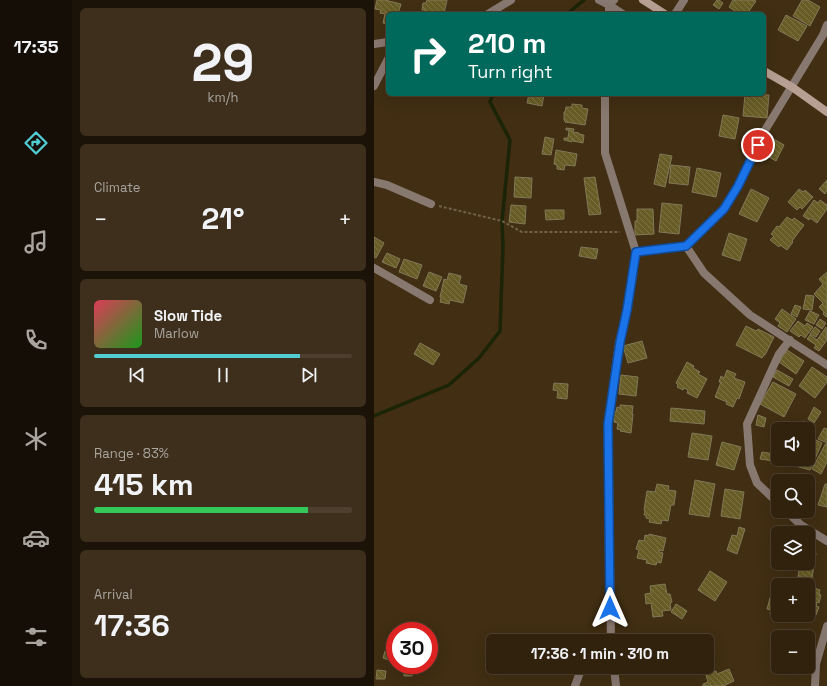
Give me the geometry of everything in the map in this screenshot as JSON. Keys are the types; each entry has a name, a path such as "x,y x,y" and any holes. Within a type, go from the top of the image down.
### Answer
{"main road":[{"path":"643,0 662,12"},
{"path":"766,72 792,87 827,112"}],"street":[{"path":"491,12 511,0"},
{"path":"599,0 612,2 621,12"},
{"path":"676,12 684,0"},
{"path":"610,12 612,2"},
{"path":"636,252 686,246 724,209 738,186 764,132 823,35 827,25"},
{"path":"374,44 386,42"},
{"path":"374,86 386,63"},
{"path":"605,96 604,153 636,252 627,310 620,342 608,424 611,634"},
{"path":"374,182 387,185 430,204"},
{"path":"686,246 704,273 750,316 790,340 827,365"},
{"path":"374,268 430,300"},
{"path":"771,497 757,484 750,465 747,424 779,354 790,340"},
{"path":"794,518 801,525 827,542"},
{"path":"815,686 816,664 827,626"},
{"path":"575,686 579,674"},
{"path":"615,674 616,686"}],"path":[{"path":"430,204 502,221 522,232 629,232"}],"building":[{"path":"377,0 385,0 401,4 399,12 386,12 386,24 383,23 385,14 380,13 381,10 375,9"},
{"path":"427,0 447,0 444,12 425,12 425,10 422,10 423,3 426,3"},
{"path":"717,0 723,3 719,9 713,5"},
{"path":"733,0 756,1 748,12 736,12 729,7"},
{"path":"802,0 808,0 820,7 810,26 793,16"},
{"path":"786,15 807,26 798,41 778,30"},
{"path":"769,95 767,118 743,116 745,96"},
{"path":"529,96 544,96 542,106 527,103"},
{"path":"572,104 582,105 582,108 588,109 585,125 565,122 564,112 566,107 572,107"},
{"path":"723,115 739,118 735,139 719,136"},
{"path":"566,128 574,129 573,132 584,135 583,143 573,141 574,140 572,139 572,142 564,140 564,138 568,138 569,130 566,130"},
{"path":"545,137 554,139 551,155 542,154"},
{"path":"772,138 784,145 776,161 764,154"},
{"path":"556,150 577,154 575,166 565,165 564,170 557,169 557,165 554,164"},
{"path":"660,154 672,156 665,187 654,184"},
{"path":"671,165 690,167 688,185 669,183"},
{"path":"697,168 721,173 716,197 692,192"},
{"path":"515,177 532,178 531,198 514,197"},
{"path":"595,177 601,214 589,215 584,178"},
{"path":"827,180 827,191 825,194 819,189"},
{"path":"751,189 769,198 757,222 739,214"},
{"path":"799,189 803,192 805,190 813,197 802,209 800,207 797,210 788,202"},
{"path":"814,200 818,203 820,200 827,205 827,209 817,223 810,218 809,220 803,216"},
{"path":"662,203 682,205 679,234 659,232"},
{"path":"511,205 526,206 525,224 509,222"},
{"path":"637,209 653,209 654,234 635,235"},
{"path":"545,210 564,210 564,219 546,220"},
{"path":"787,217 792,220 794,218 804,225 787,250 780,245 779,247 770,240 774,236 771,234"},
{"path":"729,233 747,239 740,261 722,255"},
{"path":"374,237 384,243 376,258 374,257"},
{"path":"581,247 598,249 596,259 579,256"},
{"path":"387,253 400,259 396,268 382,262"},
{"path":"404,259 422,265 417,279 399,272"},
{"path":"429,272 442,277 436,291 423,286"},
{"path":"827,272 826,317 823,314 824,312 819,307 823,303 814,294 823,284 819,279"},
{"path":"449,273 461,276 459,284 467,286 463,303 450,300 449,304 440,302 444,279 447,280"},
{"path":"806,295 814,296 812,310 803,309"},
{"path":"795,305 801,307 797,317 791,314"},
{"path":"782,309 796,319 787,332 778,326 780,323 775,319"},
{"path":"810,311 819,315 814,324 805,320"},
{"path":"820,319 826,323 822,329 816,325"},
{"path":"798,321 805,326 807,323 813,327 805,338 801,335 799,337 790,331"},
{"path":"746,326 756,331 758,329 774,337 762,358 736,345"},
{"path":"815,327 820,331 816,337 810,334"},
{"path":"826,327 827,340 819,351 814,348 816,345 807,339 810,335 817,340"},
{"path":"642,341 647,358 628,363 623,346"},
{"path":"420,343 440,354 433,365 414,354"},
{"path":"787,350 804,361 796,374 779,362"},
{"path":"687,362 700,372 698,374 707,379 697,398 687,393 688,390 684,388 683,390 677,387 678,385 676,383"},
{"path":"812,367 827,377 827,382 815,398 799,386"},
{"path":"727,370 736,374 734,378 745,382 739,399 737,398 733,407 726,404 727,402 715,397 721,382 719,382 721,376 724,378"},
{"path":"777,370 793,379 789,386 773,377"},
{"path":"621,375 638,377 636,396 619,394"},
{"path":"773,382 796,394 784,417 760,404"},
{"path":"554,383 568,384 567,399 557,398 558,391 553,390"},
{"path":"620,405 633,406 631,433 617,429 618,423 614,422 615,420 613,420 613,411 616,412 617,407 620,408"},
{"path":"814,407 821,412 815,422 808,419"},
{"path":"671,408 705,411 704,424 670,421"},
{"path":"758,415 766,418 764,427 756,425"},
{"path":"824,428 827,429 827,439 825,442 818,439"},
{"path":"692,433 712,436 708,460 688,457"},
{"path":"815,440 822,443 815,459"},
{"path":"827,441 827,462 821,474 812,469 815,466"},
{"path":"722,442 741,447 734,470 716,465"},
{"path":"762,452 771,454 771,461 760,459"},
{"path":"796,466 812,466 810,470"},
{"path":"695,480 715,484 709,517 689,514"},
{"path":"657,484 669,486 668,490 676,491 674,505 671,505 668,521 662,520 661,524 649,522 650,519 646,518 646,515 644,515 647,491 655,492"},
{"path":"825,484 827,484 827,507 818,505"},
{"path":"725,489 744,492 740,519 721,516"},
{"path":"739,527 745,529 737,554 727,550 732,535 737,536"},
{"path":"649,534 666,538 663,551 659,550 659,552 663,553 661,563 657,562 656,565 646,563 647,560 637,558 639,550 636,549 639,540 644,541 645,535 649,536"},
{"path":"799,570 813,570 812,578 798,577"},
{"path":"710,571 727,582 715,601 698,590"},
{"path":"665,584 667,594 670,594 672,602 670,603 671,610 662,611 663,616 653,617 651,603 646,604 645,594 651,593 650,586"},
{"path":"815,588 820,590 819,594 821,595 819,603 817,602 816,606 819,607 816,615"},
{"path":"771,595 771,610 767,609"},
{"path":"676,604 687,611 682,619 671,612"},
{"path":"385,651 386,651 386,659 383,658"},
{"path":"729,669 734,681 725,686 703,686 703,684 708,682 706,675 714,674 714,672 716,671 717,674"},
{"path":"377,670 386,671 385,679 376,679"},
{"path":"404,674 412,674 412,676 404,676"}],"waterway":[{"path":"569,12 584,0"},
{"path":"374,416 449,385 479,358 500,331 503,247 502,221 510,140 490,102 492,96"}],"route":[{"path":"610,608 608,424 620,342 627,310 636,252 686,246 724,209 738,186 758,145"}]}
